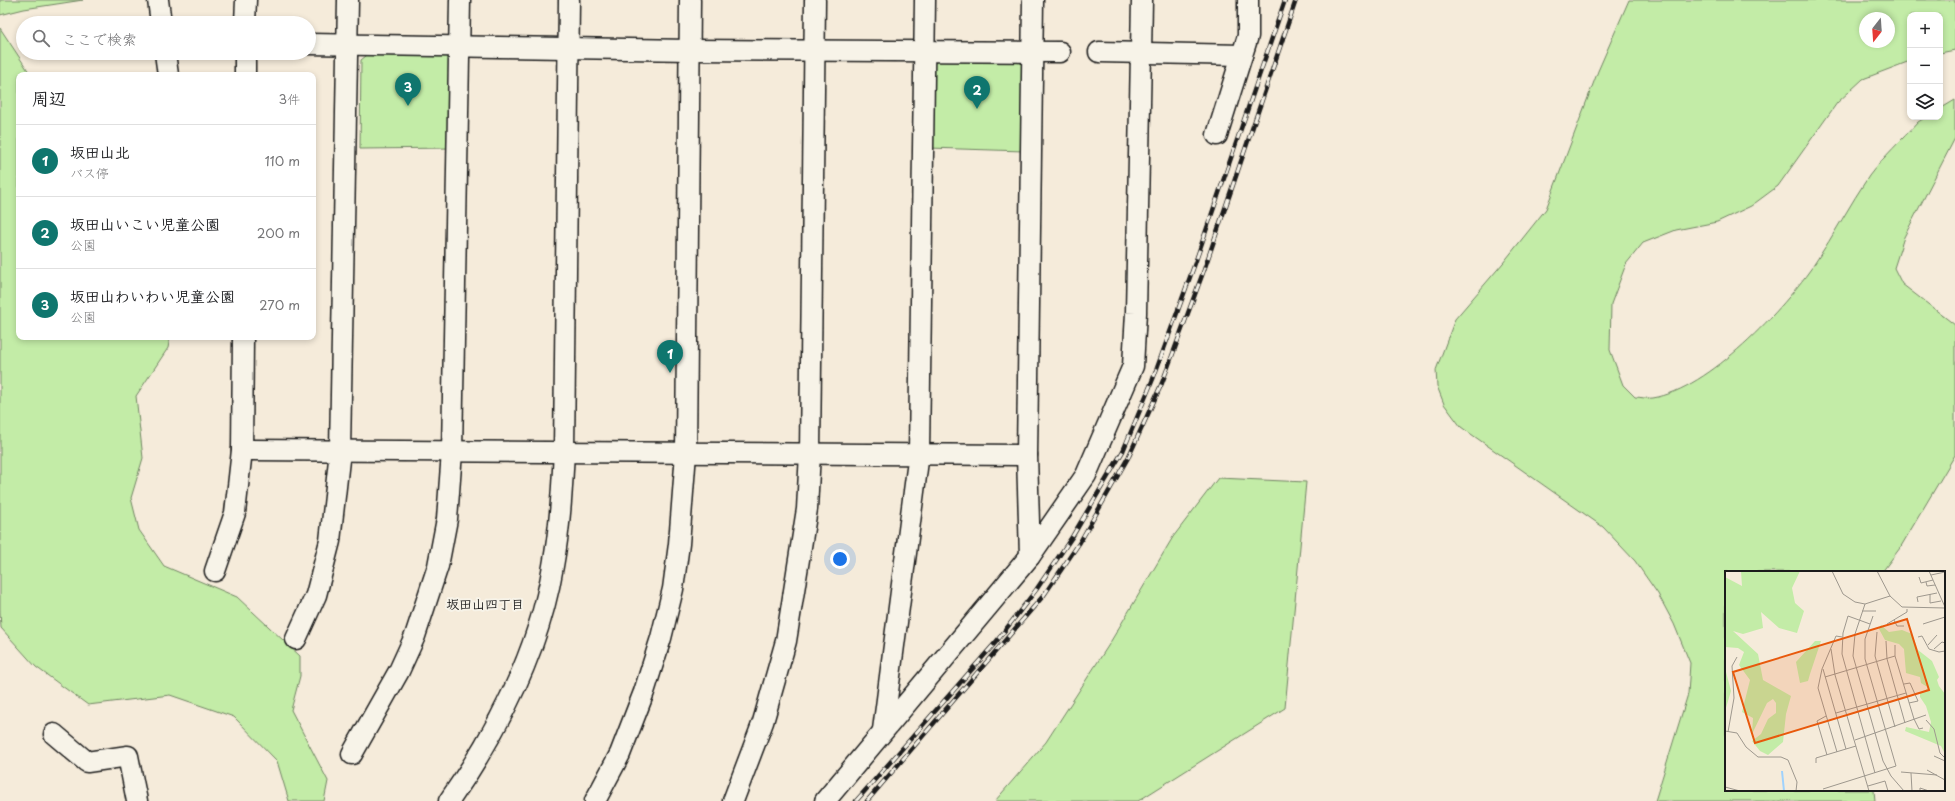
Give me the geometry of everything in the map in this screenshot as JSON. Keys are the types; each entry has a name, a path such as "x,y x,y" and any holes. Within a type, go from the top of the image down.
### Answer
{"street":[{"path":"158,0 160,16"},
{"path":"245,16 246,0"},
{"path":"296,639 316,595 330,541 340,451 348,0"},
{"path":"352,754 399,671 415,636 438,566 446,527 452,452 460,0"},
{"path":"449,801 467,775 498,724 522,670 542,617 553,568 561,515 564,451 569,0"},
{"path":"595,801 620,754 644,692 661,638 673,589 679,544 686,453 690,0"},
{"path":"733,801 763,722 786,642 807,509 810,453 815,0"},
{"path":"883,730 919,453 925,0"},
{"path":"1030,556 1027,455 1033,0"},
{"path":"825,801 1030,556 1086,475 1133,366 1136,313 1142,0"},
{"path":"1217,135 1248,36 1248,0"},
{"path":"316,44 690,50 1060,52"},
{"path":"1099,52 1242,55"},
{"path":"166,60 168,72"},
{"path":"245,60 245,72"},
{"path":"215,571 235,513 242,450 243,340"},
{"path":"242,450 919,453 1027,455"},
{"path":"54,734 87,762 128,756 137,801"}],"green space":[{"path":"0,0 83,0 24,9 0,15"},
{"path":"1629,0 1955,0 1955,50 1943,52 1943,12 1907,12 1907,62 1863,79 1837,103 1778,186 1751,206 1717,222 1676,230 1643,243 1626,264 1611,304 1610,350 1623,385 1635,397 1653,398 1675,392 1698,380 1721,363 1765,324 1801,282 1829,242 1869,176 1886,155 1921,120 1943,120 1943,107 1955,100 1955,138 1904,237 1894,268 1902,284 1955,325 1955,455 1900,548 1883,571 1725,571 1725,791 1874,791 1875,801 1655,801 1688,694 1690,663 1674,624 1658,594 1635,561 1603,527 1461,427 1444,404 1437,386 1436,370 1455,319 1503,263 1546,209 1598,71"},
{"path":"0,28 16,52 16,60 21,60 29,72 16,72 16,340 169,340 168,348 136,396 143,458 131,498 139,530 164,566 237,597 300,656 300,676 291,710 328,781 324,801 289,801 277,761 234,717 170,695 88,705 36,667 1,628"},
{"path":"371,52 448,55 456,64 453,148 360,149 361,60"},
{"path":"939,59 1019,61 1024,65 1024,151 929,148 932,65"},
{"path":"1218,478 1306,482 1285,708 1138,801 995,801 1046,742 1108,646 1173,537"}],"railway":[{"path":"856,801 996,642 1036,590 1072,537 1123,451 1153,379 1194,266 1285,0"},
{"path":"867,801 1044,595 1080,542 1129,456 1162,383 1204,270 1296,0"}],"place":[{"name":"坂田山わいわい児童公園","path":"408,106"},
{"name":"坂田山いこい児童公園","path":"977,109"},
{"name":"坂田山北","path":"670,373"}],"district":[{"name":"坂田山四丁目","path":"485,604"}]}
